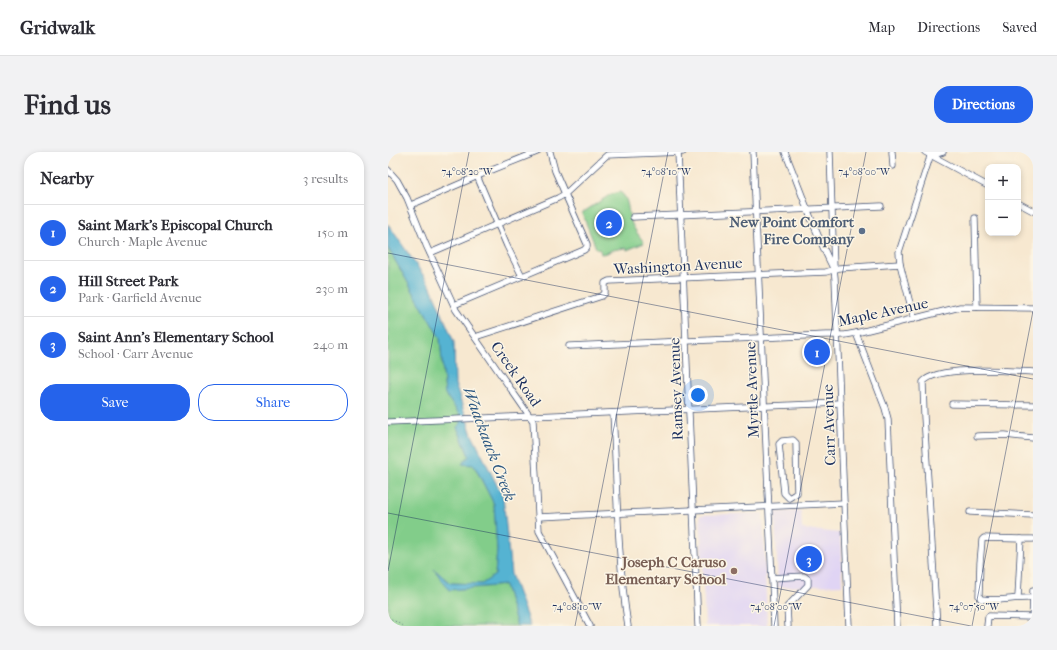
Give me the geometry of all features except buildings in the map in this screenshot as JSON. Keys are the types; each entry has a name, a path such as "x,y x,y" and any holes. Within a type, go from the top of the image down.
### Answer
{"street":[{"path":"411,205 536,152"},
{"path":"454,305 587,247 555,171 550,152"},
{"name":"Ramsey Avenue","path":"678,152 698,626"},
{"path":"430,253 558,198 565,194 607,156 683,152"},
{"name":"Myrtle Avenue","path":"753,152 774,626"},
{"path":"785,152 824,251 834,269"},
{"name":"Carr Avenue","path":"830,152 849,626"},
{"path":"892,152 893,166"},
{"path":"925,152 932,154 985,184"},
{"path":"932,154 943,152"},
{"path":"914,319 900,264 899,252 932,154"},
{"name":"Creek Road","path":"388,170 397,180 411,205 430,253 460,317 531,416 534,426 539,532 590,626"},
{"path":"477,176 522,276"},
{"path":"1021,205 1033,211"},
{"path":"633,217 881,206"},
{"path":"975,218 977,307"},
{"name":"Washington Avenue","path":"475,337 602,296 605,292 605,283 609,281 826,272 839,268 900,264"},
{"name":"Maple Avenue","path":"569,346 837,335 856,333 957,308 1033,308"},
{"path":"856,333 886,408 888,419 897,626"},
{"path":"937,626 923,382 929,377 958,371 1033,372"},
{"path":"388,422 840,403"},
{"path":"952,404 1033,405"},
{"path":"614,413 622,591 628,626"},
{"path":"976,436 1005,435 1033,438"},
{"path":"789,498 797,493 796,443 793,440 782,441 779,444 784,493 789,498 789,505"},
{"path":"538,517 844,503"},
{"path":"970,512 1033,515"},
{"path":"1033,540 984,538 982,540 979,593 981,598 994,600 1018,597 1033,598"},
{"path":"1018,597 1021,539"},
{"path":"772,578 804,576 808,579 808,585 787,607 788,626"},
{"path":"1032,626 1033,590"},
{"path":"987,626 988,616 1032,617"}],"path":[{"path":"388,617 403,626"}],"shaded area":[{"path":"801,511 802,529 840,533 842,585 778,587 775,512"},
{"name":"Joseph C Caruso Elementary School","path":"763,513 767,626 705,626 700,515"}],"green space":[{"path":"620,192 627,202 633,227 644,243 627,250 626,248 612,250 601,254 600,250 596,248 582,213 611,194"},
{"path":"388,248 440,338 445,394 461,416 461,423 457,427 469,456 494,504 497,550 495,575 482,584 450,583 436,571 449,590 505,585 517,626 388,626"}],"water":[{"path":"388,224 430,285 454,342 455,384 472,435 503,497 511,574 530,626 517,626 505,585 449,590 434,569 450,583 482,584 495,575 497,550 494,504 474,465 462,464 469,456 457,427 461,423 461,416 445,394 440,338 388,248"}],"place":[{"name":"Hill Street Park","path":"609,223"},
{"name":"New Point Comfort Fire Company","path":"862,231"},
{"name":"Saint Mark's Episcopal Church","path":"817,352"},
{"name":"Saint Ann's Elementary School","path":"809,559"},
{"name":"Joseph C Caruso Elementary School","path":"734,571"}],"water label":[{"name":"Waackaack Creek","path":"490,444"}]}
